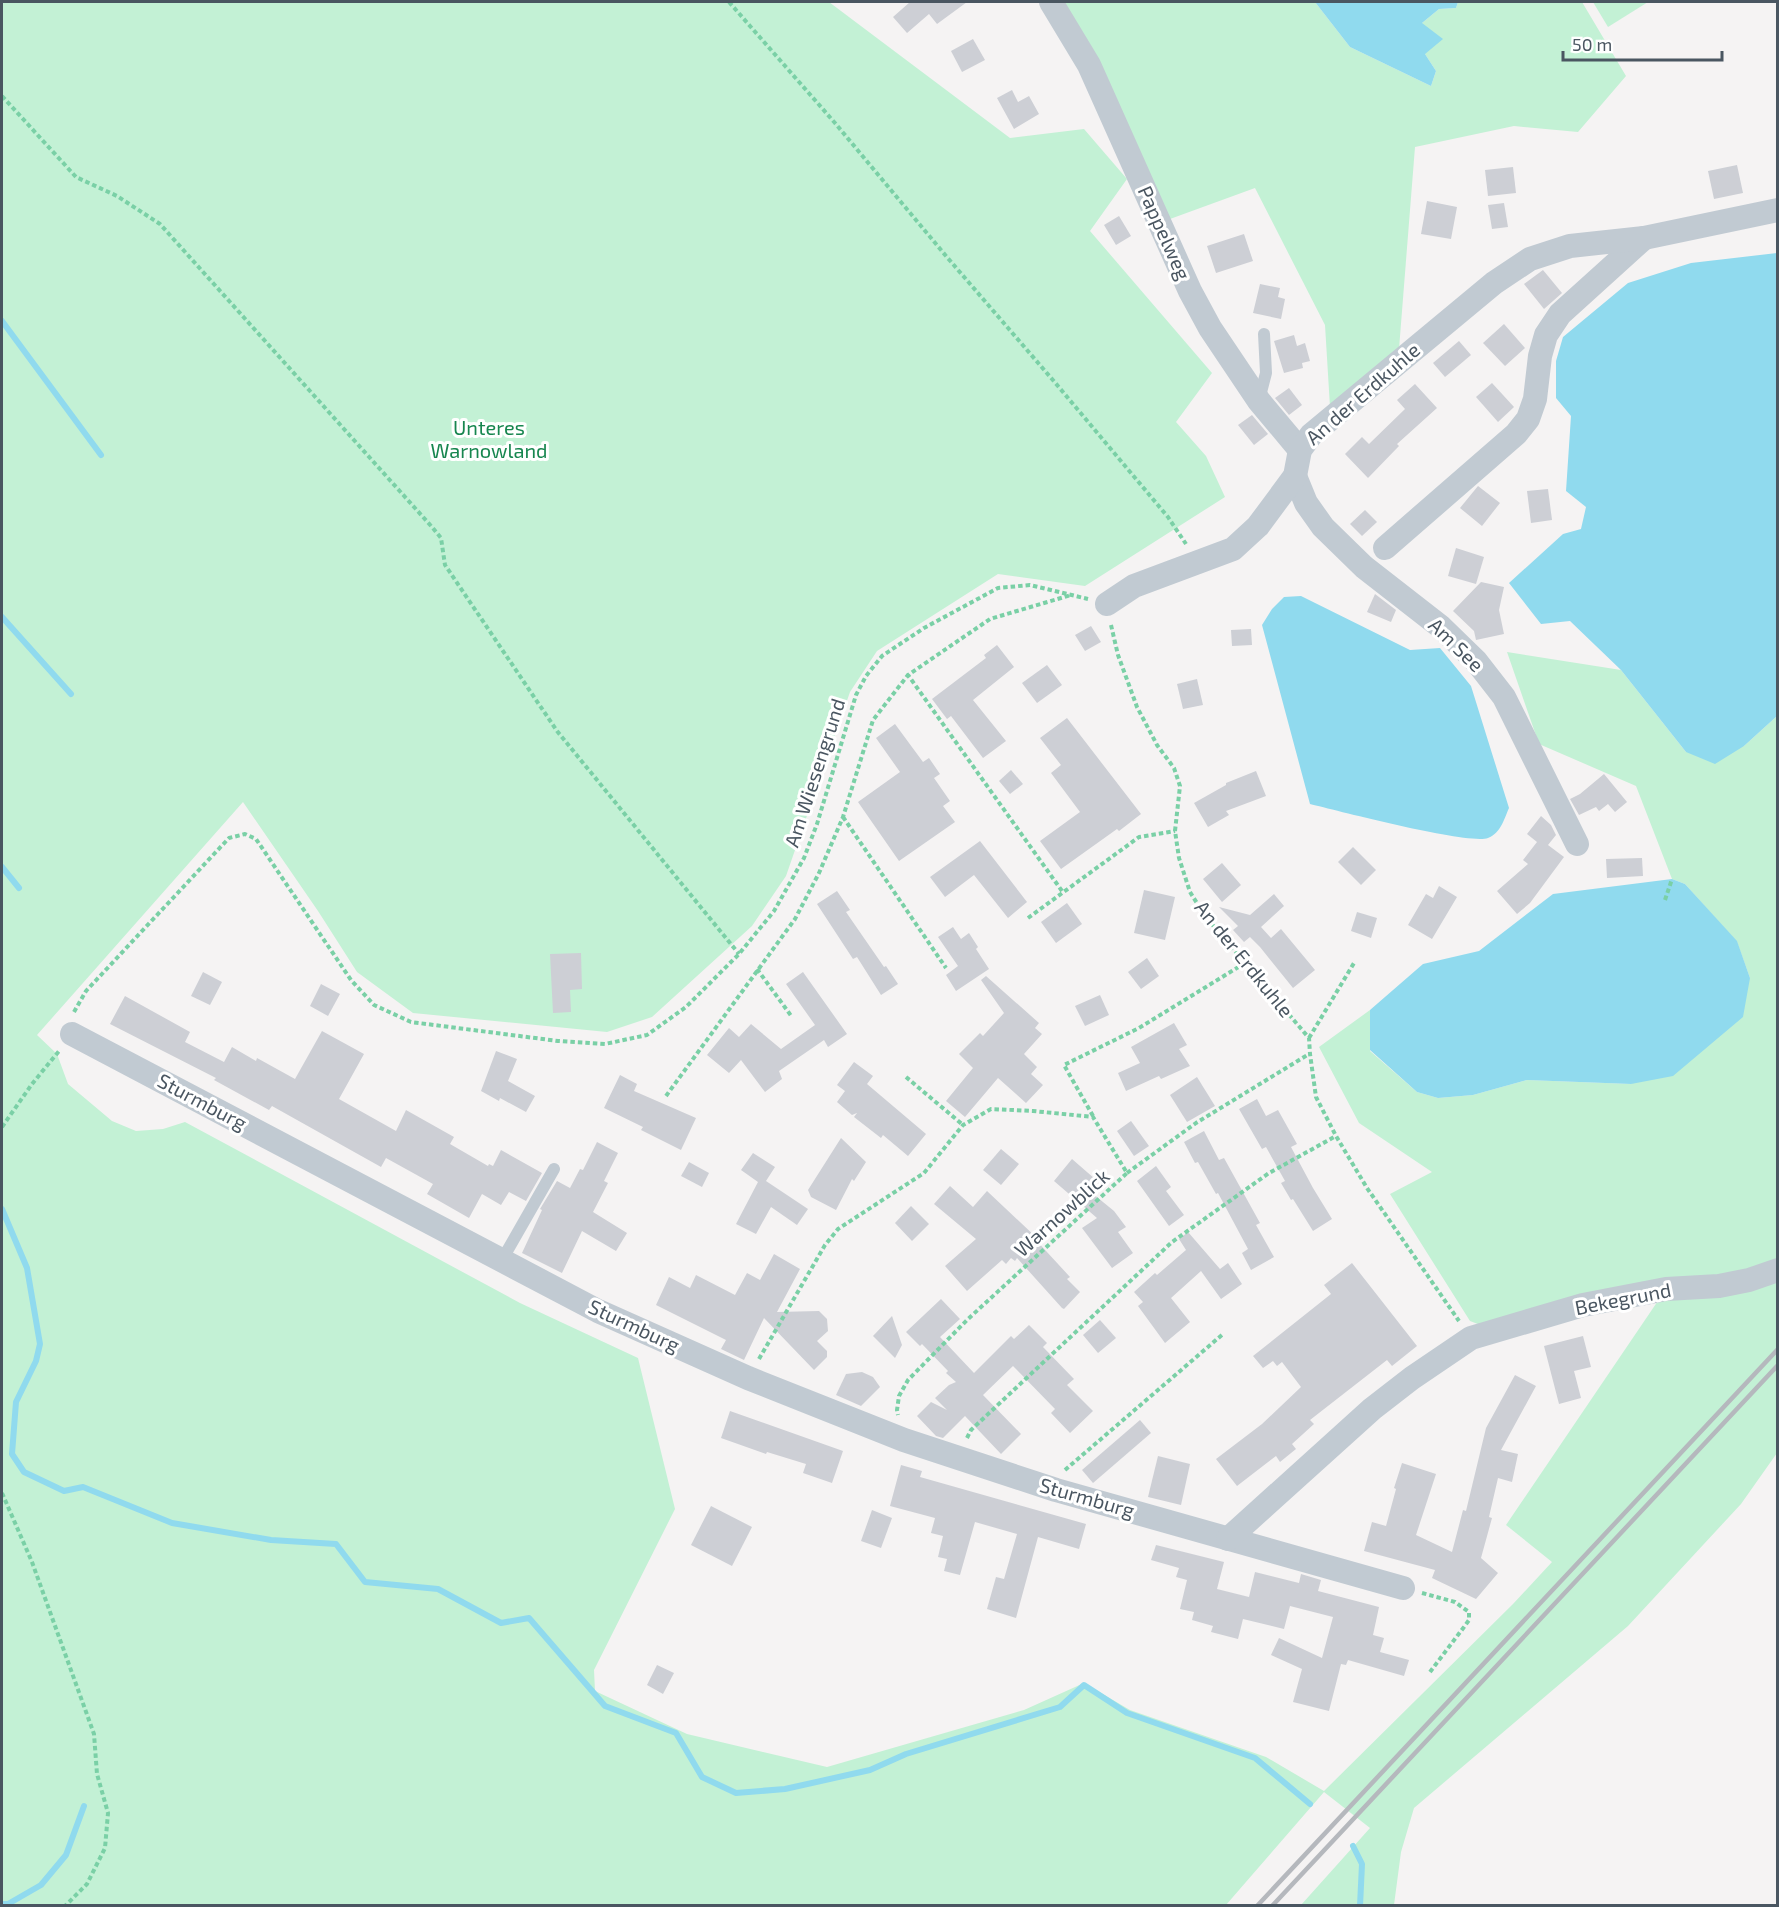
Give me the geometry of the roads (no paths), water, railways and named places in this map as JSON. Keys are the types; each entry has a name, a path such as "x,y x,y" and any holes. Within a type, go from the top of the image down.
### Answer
{"street":[{"name":"Pappelweg","path":"1051,2 1089,65 1190,291 1210,328 1259,401 1300,450"},
{"name":"An der Erdkuhle","path":"1107,604 1134,586 1233,549 1258,526 1295,476 1300,450 1311,435 1494,283 1530,259 1570,246 1644,238 1778,210"},
{"path":"1386,548 1516,434 1528,418 1535,399 1540,356 1546,335 1560,314 1644,238"},
{"name":"Am See","path":"1295,476 1306,503 1323,527 1364,567 1441,627 1476,661 1504,697 1577,844"},
{"name":"Sturmburg","path":"72,1034 598,1311 748,1378 903,1440 1056,1490 1403,1588"},
{"name":"Bekegrund","path":"1228,1539 1372,1409 1412,1378 1471,1338 1583,1305 1666,1289 1719,1286 1749,1280 1778,1270"}],"lane":[{"path":"1259,401 1266,373 1264,334"},
{"path":"502,1260 554,1170"}],"water":[{"path":"1315,2 1458,2 1456,8 1439,9 1422,23 1443,39 1425,54 1436,71 1431,86 1350,47"},
{"path":"1777,253 1777,716 1744,746 1715,764 1686,752 1621,670 1570,621 1541,624 1509,583 1563,534 1581,529 1586,507 1566,491 1571,416 1556,398 1556,361 1563,337 1628,283 1691,263"},
{"path":"1301,596 1410,650 1440,648 1471,686 1509,808 1496,833 1488,838 1456,837 1310,804 1262,625 1272,609 1284,597"},
{"path":"1672,879 1685,884 1737,941 1750,978 1743,1017 1673,1076 1631,1084 1527,1080 1473,1095 1438,1098 1417,1092 1370,1050 1370,1010 1423,964 1479,951 1553,894"}],"waterway":[{"path":"2,321 101,455"},
{"path":"2,617 71,694"},
{"path":"2,867 19,888"},
{"path":"2,1209 27,1268 40,1344 36,1361 16,1402 12,1454 24,1472 64,1491 83,1487 172,1523 271,1540 336,1544 365,1582 438,1589 501,1623 529,1618 605,1706 676,1733 702,1777 736,1793 785,1789 870,1770 906,1754 1060,1707 1084,1685 1127,1713 1255,1758 1310,1804"},
{"path":"2,1904 8,1904 41,1885 66,1855 84,1806"},
{"path":"1353,1846 1362,1864 1360,1906"}],"railway":[{"path":"1257,1906 1778,1349"},
{"path":"1272,1906 1778,1365"}],"park label":[{"name":"Unteres Warnowland","path":"489,440"}]}
